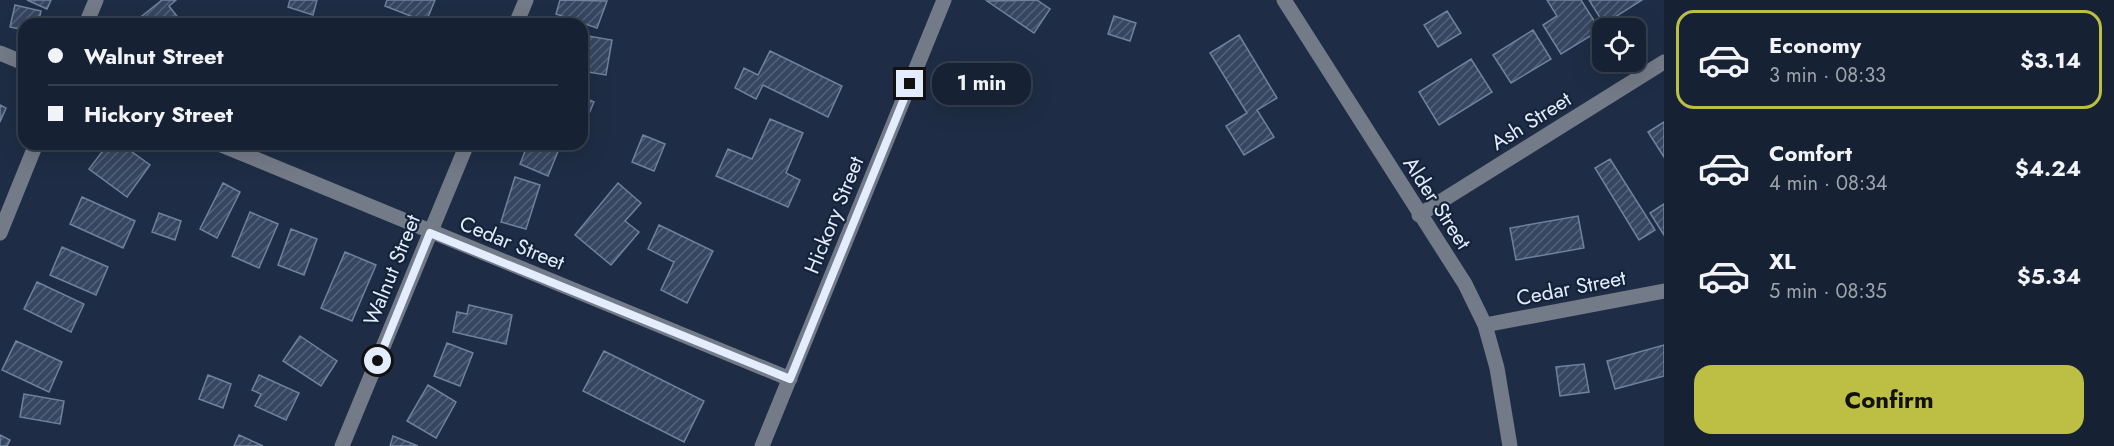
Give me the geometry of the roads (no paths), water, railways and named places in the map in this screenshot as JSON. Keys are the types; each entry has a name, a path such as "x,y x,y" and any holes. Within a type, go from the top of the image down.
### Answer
{"street":[{"path":"88,18 96,0"},
{"path":"518,18 526,0"},
{"name":"Hickory Street","path":"762,446 944,0"},
{"name":"Alder Street","path":"1284,0 1465,284 1485,325 1497,368 1510,446"},
{"path":"0,52 18,60"},
{"name":"Ash Street","path":"1419,215 1664,62"},
{"path":"0,232 34,150"},
{"name":"Cedar Street","path":"233,150 430,233 790,379"},
{"name":"Walnut Street","path":"342,446 465,150"},
{"name":"Cedar Street","path":"1485,325 1664,291"}]}
